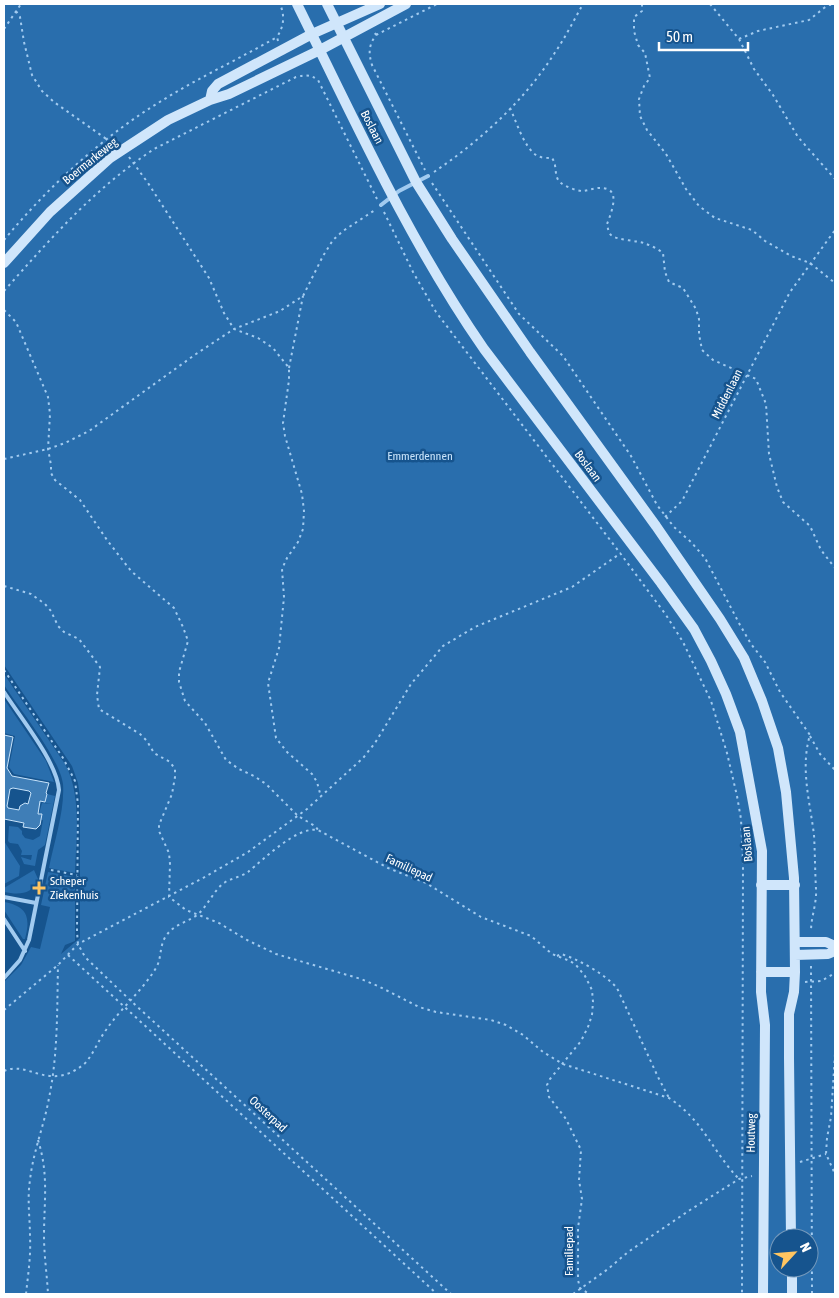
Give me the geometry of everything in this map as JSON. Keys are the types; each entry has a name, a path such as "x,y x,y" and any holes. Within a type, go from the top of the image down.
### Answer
{"main road":[{"name":"Boslaan","path":"297,4 393,195 434,271 463,318 484,349 694,629 712,661 740,732 760,831 762,851 761,972"},
{"name":"Boslaan","path":"328,4 416,182 452,239 530,352 656,526 720,619 744,658 762,701 778,748 786,792 794,885 795,955"},
{"name":"Boermarkeweg","path":"210,100 212,91 218,84 312,34 380,4"},
{"name":"Boermarkeweg","path":"4,264 50,212 110,158 168,120 210,100 229,94 320,50 406,4"},
{"path":"761,885 794,885"},
{"path":"795,942 826,942 835,946"},
{"path":"792,1228 789,1014 794,992 795,955 828,954 835,951"},
{"path":"761,972 795,972"},
{"name":"Houtweg","path":"761,972 761,992 765,1025 763,1294"},
{"path":"792,1278 792,1294"}],"lane":[{"path":"380,206 393,195 428,176"},
{"path":"4,692 51,763 58,779 58,802 29,940 20,960 4,978"},
{"path":"4,897 36,903"},
{"path":"4,919 24,951"}],"path":[{"path":"4,29 21,4"},
{"path":"376,35 437,4"},
{"path":"428,176 465,151 510,108 554,54 584,4"},
{"path":"642,4 642,11 634,17 634,31 638,45 645,54 650,78 644,86 639,99 640,116 647,130 666,154 686,189 699,206 715,218 752,230 791,256 810,263 835,283"},
{"path":"710,4 739,39 754,69 773,94 798,137 835,179"},
{"path":"739,39 766,29 810,20 824,8 829,5 835,5"},
{"path":"16,11 20,17 32,75 37,84 54,102 107,139"},
{"path":"360,71 372,64"},
{"name":"Boslaan","path":"133,163 154,149 296,77 305,75 312,76 318,80 413,272 436,312 666,615 693,660 718,722 738,796 741,819 743,860 742,1294"},
{"path":"510,108 520,132 534,154 552,158 557,178 563,185 583,191 595,188 607,188 611,191 613,206 606,224 611,234 615,237 644,243 663,253 668,282 683,288 696,309 699,319 702,350 713,360 756,379 766,404 769,454 777,488 783,502 810,526 821,550 835,568"},
{"path":"4,291 78,210 133,163 148,182 209,278 224,313 234,329 258,338 273,348 289,368"},
{"path":"321,797 317,782 312,774 287,752 276,738 268,683 279,648 284,597 282,569 286,558 298,542 303,529 304,511 302,494 285,436 283,422 289,368 303,296 333,240 343,230 380,206"},
{"name":"Middenlaan","path":"656,526 682,501 790,292 835,230"},
{"path":"4,459 48,449 89,430 234,329 280,311 303,296"},
{"name":"Familiepad","path":"4,310 16,322 48,397 50,414 48,449 51,473 55,480 80,500 119,557 131,571 174,608 188,641 179,672 180,688 185,701 205,723 226,760 266,784 298,816 315,826 318,830 388,868 426,883 481,918 531,936 552,954 570,961 581,971 589,983 593,997 592,1015 585,1035 547,1085 549,1097 569,1124 581,1150 579,1180 582,1199 578,1228 578,1280 580,1288 589,1294"},
{"path":"4,1010 58,965 78,944 248,852 321,797 369,750 411,684 443,646 482,624 572,587 632,544"},
{"path":"4,586 31,594 45,604 64,632 79,639 100,667 97,695 100,709 140,734 154,753 170,762 175,769 172,794 159,825 159,831 169,853 169,896 176,904 196,915 219,923 276,954 361,979 419,1007 436,1012 491,1020 506,1025 563,1064 669,1098 684,1108 705,1132 720,1157 741,1178 712,1195 628,1252 608,1269 572,1294"},
{"path":"810,735 820,754 835,770"},
{"path":"4,1071 20,1069 41,1076 53,1077 67,1074 84,1064 106,1028 157,967 166,935 177,924 196,915 224,884 248,872 272,851 304,832 318,830"},
{"path":"44,869 77,875"},
{"name":"Oosterpad","path":"78,944 85,957 130,1000 450,1294"},
{"path":"557,956 561,954 581,963 610,981 617,988 669,1098"},
{"name":"Oosterpad","path":"68,955 437,1294"},
{"path":"811,955 812,1294"},
{"path":"26,1294 30,1238 29,1183 32,1160 44,1119 53,1077 58,1036 58,965"},
{"path":"835,1054 831,1117 826,1138 826,1154 835,1174"},
{"path":"831,1117 835,1118"},
{"path":"38,1139 44,1158 46,1182 44,1238 48,1294"}],"green space":[{"name":"Emmerdennen","path":"4,4 835,4 835,1294 4,1294 4,982 21,965 31,947 40,949 50,907 41,905 48,872 75,877 75,941 65,945 61,954 80,938 80,797 78,783 72,766 4,665"},
{"path":"4,674 65,764 70,776 74,789 77,817 75,873 49,868 61,815 63,784 55,761 4,685"},
{"path":"4,699 46,761 54,782 14,774 9,767 15,736 4,733"},
{"path":"47,794 55,796 45,845 38,850 35,866 24,864 21,857 31,860 32,855 21,855 22,851 18,844 8,841 9,826 18,827 25,838 33,840 40,836 43,820 41,820 42,814 39,814 42,803 52,804 41,802 38,814 40,801 45,802"},
{"path":"4,841 20,866 19,876 4,884"},
{"path":"34,870 38,879 29,891 24,893 4,892 4,888"},
{"path":"4,902 18,906 25,914 27,931 25,939 23,939 4,910"}],"building":[{"path":"4,735 13,737 7,768 12,776 49,783 45,802 40,801 38,814 42,814 40,825 36,829 23,827 24,823 4,819","holes":["10,789 29,791 31,793 28,804 25,803 20,806 19,810 8,808"]}],"place":[{"name":"Scheper Ziekenhuis","path":"39,888"}]}
